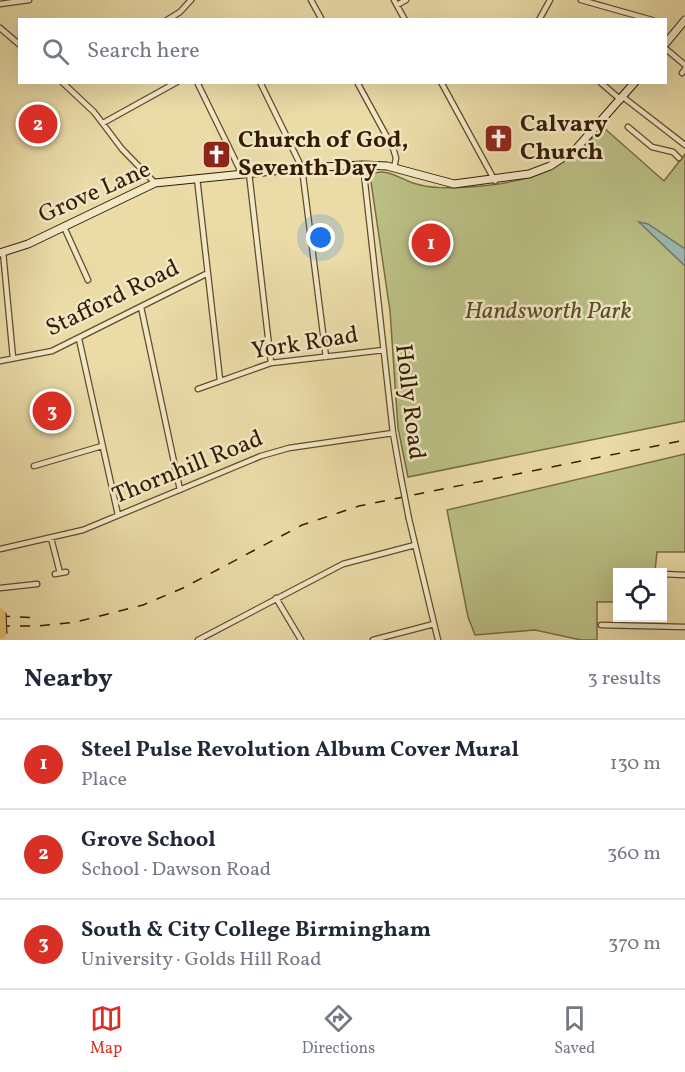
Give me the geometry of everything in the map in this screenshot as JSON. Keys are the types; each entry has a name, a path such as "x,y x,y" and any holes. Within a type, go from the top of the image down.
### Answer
{"highway":[{"path":"0,613 2,634"}],"street":[{"path":"0,4 29,0"},
{"path":"171,18 191,0"},
{"path":"311,0 321,18"},
{"path":"404,18 396,2 406,0"},
{"path":"540,18 550,0"},
{"path":"582,0 645,18"},
{"path":"669,33 685,20"},
{"path":"0,28 18,43"},
{"path":"667,50 684,69"},
{"path":"64,84 103,123 123,149 155,183"},
{"path":"103,123 173,84"},
{"path":"198,84 246,174 271,363"},
{"path":"261,84 302,168 326,357"},
{"path":"358,84 393,148 396,158 394,168"},
{"path":"442,84 495,181"},
{"path":"603,84 683,144 673,152"},
{"name":"Grove Lane","path":"1,252 28,244 155,183 302,168 363,165 394,168 454,184 495,181 529,174 562,159 586,140 633,84"},
{"path":"628,127 652,147 673,152 679,158"},
{"name":"Holly Road","path":"363,165 393,433 409,519 438,640"},
{"path":"197,178 206,274 220,380"},
{"path":"64,227 88,280"},
{"path":"1,252 13,358"},
{"name":"Stafford Road","path":"0,361 52,351 206,274"},
{"path":"141,307 180,490"},
{"path":"79,339 118,515"},
{"name":"York Road","path":"198,389 271,363 384,350"},
{"name":"Thornhill Road","path":"0,549 83,530 261,456 289,448 393,433"},
{"path":"34,466 102,446"},
{"path":"51,538 60,573"},
{"path":"198,640 276,598 359,558 415,545"},
{"path":"667,574 685,575"},
{"path":"0,588 37,584"},
{"path":"276,598 301,640"},
{"path":"373,640 434,624"},
{"path":"601,625 685,627"}],"green space":[{"name":"Handsworth Park","path":"603,127 664,181 685,154 685,421 408,477 398,428 390,311 370,175 387,173 420,185 441,188 509,182 527,178 558,165 573,155"},
{"path":"685,454 685,552 657,552 655,568 613,568 613,602 597,602 597,640 581,640 535,630 475,635 468,617 447,510"}],"water":[{"path":"639,222 648,224 685,249 685,266"}],"railway":[{"path":"0,626 38,626 76,622 143,605 183,588 302,525 359,506 685,440"},
{"path":"0,616 39,618"}],"place":[{"name":"Grove School","path":"38,124"},
{"name":"Calvary Church","path":"499,139"},
{"name":"Church of God, Seventh Day","path":"217,155"},
{"name":"Steel Pulse Revolution Album Cover Mural","path":"431,243"},
{"name":"South & City College Birmingham","path":"52,411"}]}
